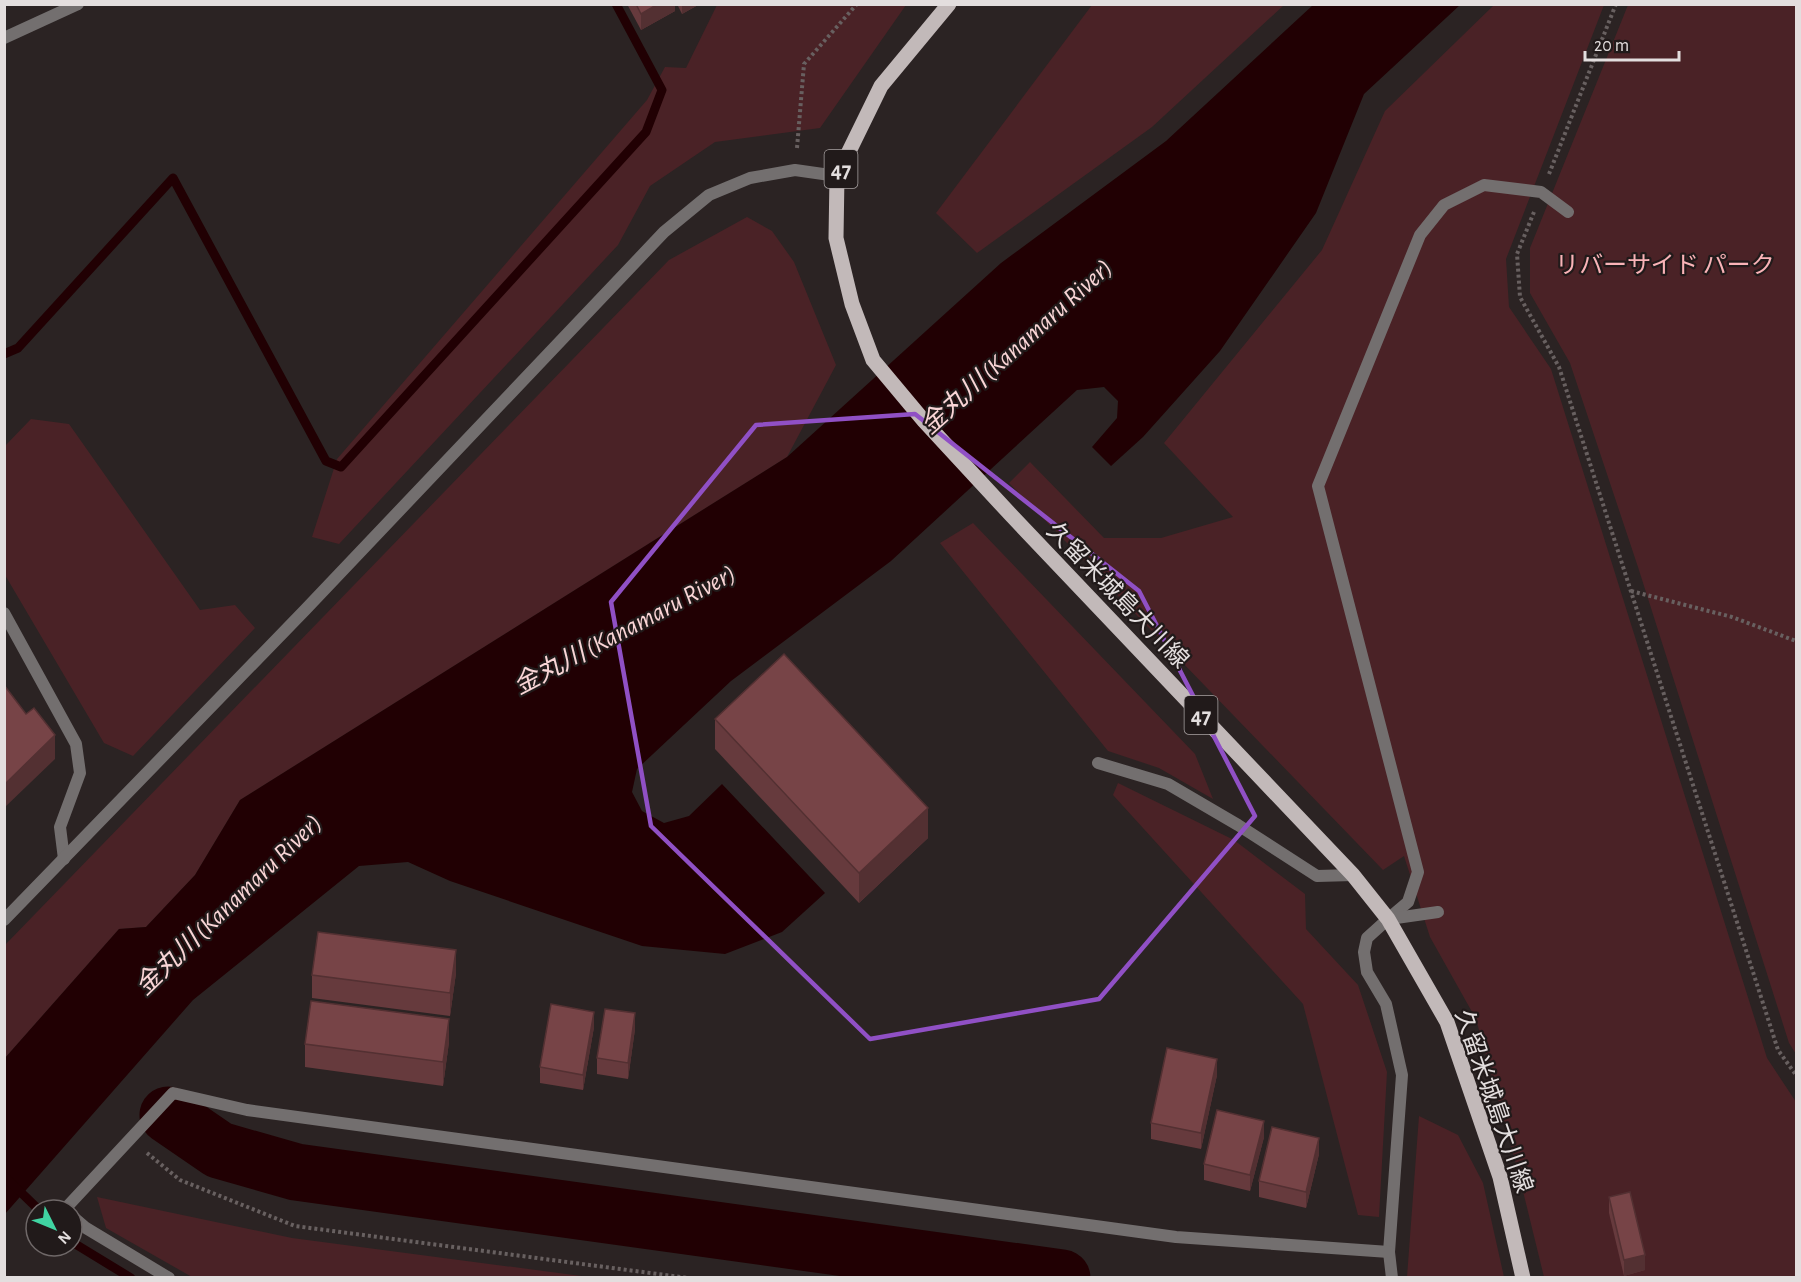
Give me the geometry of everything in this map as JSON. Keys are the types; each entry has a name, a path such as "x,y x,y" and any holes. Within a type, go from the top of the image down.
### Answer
{"main road":[{"name":"久留米城島大川線","path":"949,4 881,86 837,176 836,238 852,304 873,360 924,421 1011,515 1353,875 1388,919 1447,1022 1500,1177 1523,1278"}],"street":[{"path":"4,38 78,4"},
{"path":"4,920 306,610 664,232 709,195 750,178 795,170 837,176"},
{"path":"1392,1278 1389,1252 1402,1075 1386,1004 1368,972 1364,952 1367,938 1408,902 1418,872 1318,486 1420,235 1444,205 1484,185 1541,192 1568,212"},
{"path":"4,613 76,744 80,773 60,827 64,860"},
{"path":"1098,763 1168,784 1238,825 1317,876 1353,875"},
{"path":"1388,919 1438,912"},
{"path":"75,1198 173,1093 247,1110 1176,1237 1389,1252"},
{"path":"84,1226 169,1278"}],"path":[{"path":"795,170 804,64 857,4"},
{"path":"1616,4 1517,254 1520,297 1559,367 1778,1050 1797,1075"},
{"path":"1631,590 1732,617 1797,641"},
{"path":"130,1139 180,1180 295,1226 688,1278"}],"highlighted area":[{"path":"915,414 1139,591 1255,816 1099,999 870,1039 651,826 611,602 756,425"}],"green space":[{"path":"717,5 906,5 820,128 715,142 650,186 618,245 339,544 312,537 337,459 647,100 665,67 686,68"},
{"path":"1092,5 1284,5 1152,127 977,253 936,213"},
{"path":"1494,5 1604,5 1506,259 1509,307 1551,369 1767,1058 1796,1102 1796,1277 1544,1277 1476,1019 1430,937 1404,856 1383,870 1009,483 1030,462 1104,538 1161,538 1233,517 1164,443 1322,250 1385,111"},
{"name":"リバーサイド パーク","path":"1628,5 1796,5 1796,1054 1789,1043 1638,567 1570,363 1530,293 1530,248"},
{"path":"747,217 772,231 794,262 836,365 787,457 240,800 195,875 146,927 119,929 5,1058 5,945 669,260"},
{"path":"31,419 69,424 200,610 235,605 255,628 133,756 104,743 5,575 5,446"},
{"path":"973,523 1195,754 1213,799 1159,768 1108,751 940,543"},
{"path":"1118,783 1234,840 1305,894 1306,929 1358,985 1387,1072 1379,1217 1358,1215 1303,1004 1113,795"},
{"path":"1419,1116 1458,1135 1483,1183 1504,1277 1407,1277"},
{"path":"97,1197 292,1238 589,1277 192,1277 106,1228"}],"water":[{"name":"金丸川 (Kanamaru River)","path":"1313,5 1460,5 1364,94 1316,213 1220,351 1143,437 1111,466 1092,447 1117,418 1118,401 1104,387 1077,390 891,561 731,681 637,769 632,792 642,811 664,823 689,816 722,784 825,893 782,932 725,954 642,946 450,881 408,862 359,866 193,1000 5,1214 5,1058 119,929 146,927 195,875 240,800 787,457 1001,263 1166,141"}],"building":[{"path":"636,4 658,4 641,14"},
{"path":"784,654 928,808 859,873 715,719"},
{"path":"4,685 26,714 34,708 55,735 4,785"},
{"path":"318,932 456,950 450,993 312,975"},
{"path":"311,1001 449,1019 443,1062 305,1044"},
{"path":"551,1004 594,1012 583,1075 540,1067"},
{"path":"605,1009 635,1013 628,1063 597,1058"},
{"path":"1167,1048 1217,1059 1201,1133 1151,1123"},
{"path":"1217,1110 1264,1121 1250,1175 1204,1164"},
{"path":"1272,1127 1319,1138 1306,1192 1259,1181"},
{"path":"1630,1192 1645,1255 1624,1260 1609,1197"}],"waterway":[{"path":"4,354 18,348 173,178 326,461 341,467 646,132 662,90 616,4"},
{"path":"168,1115 219,1150 296,1172 1062,1278"},
{"path":"4,1176 27,1198"},
{"path":"84,1249 131,1278"}]}
